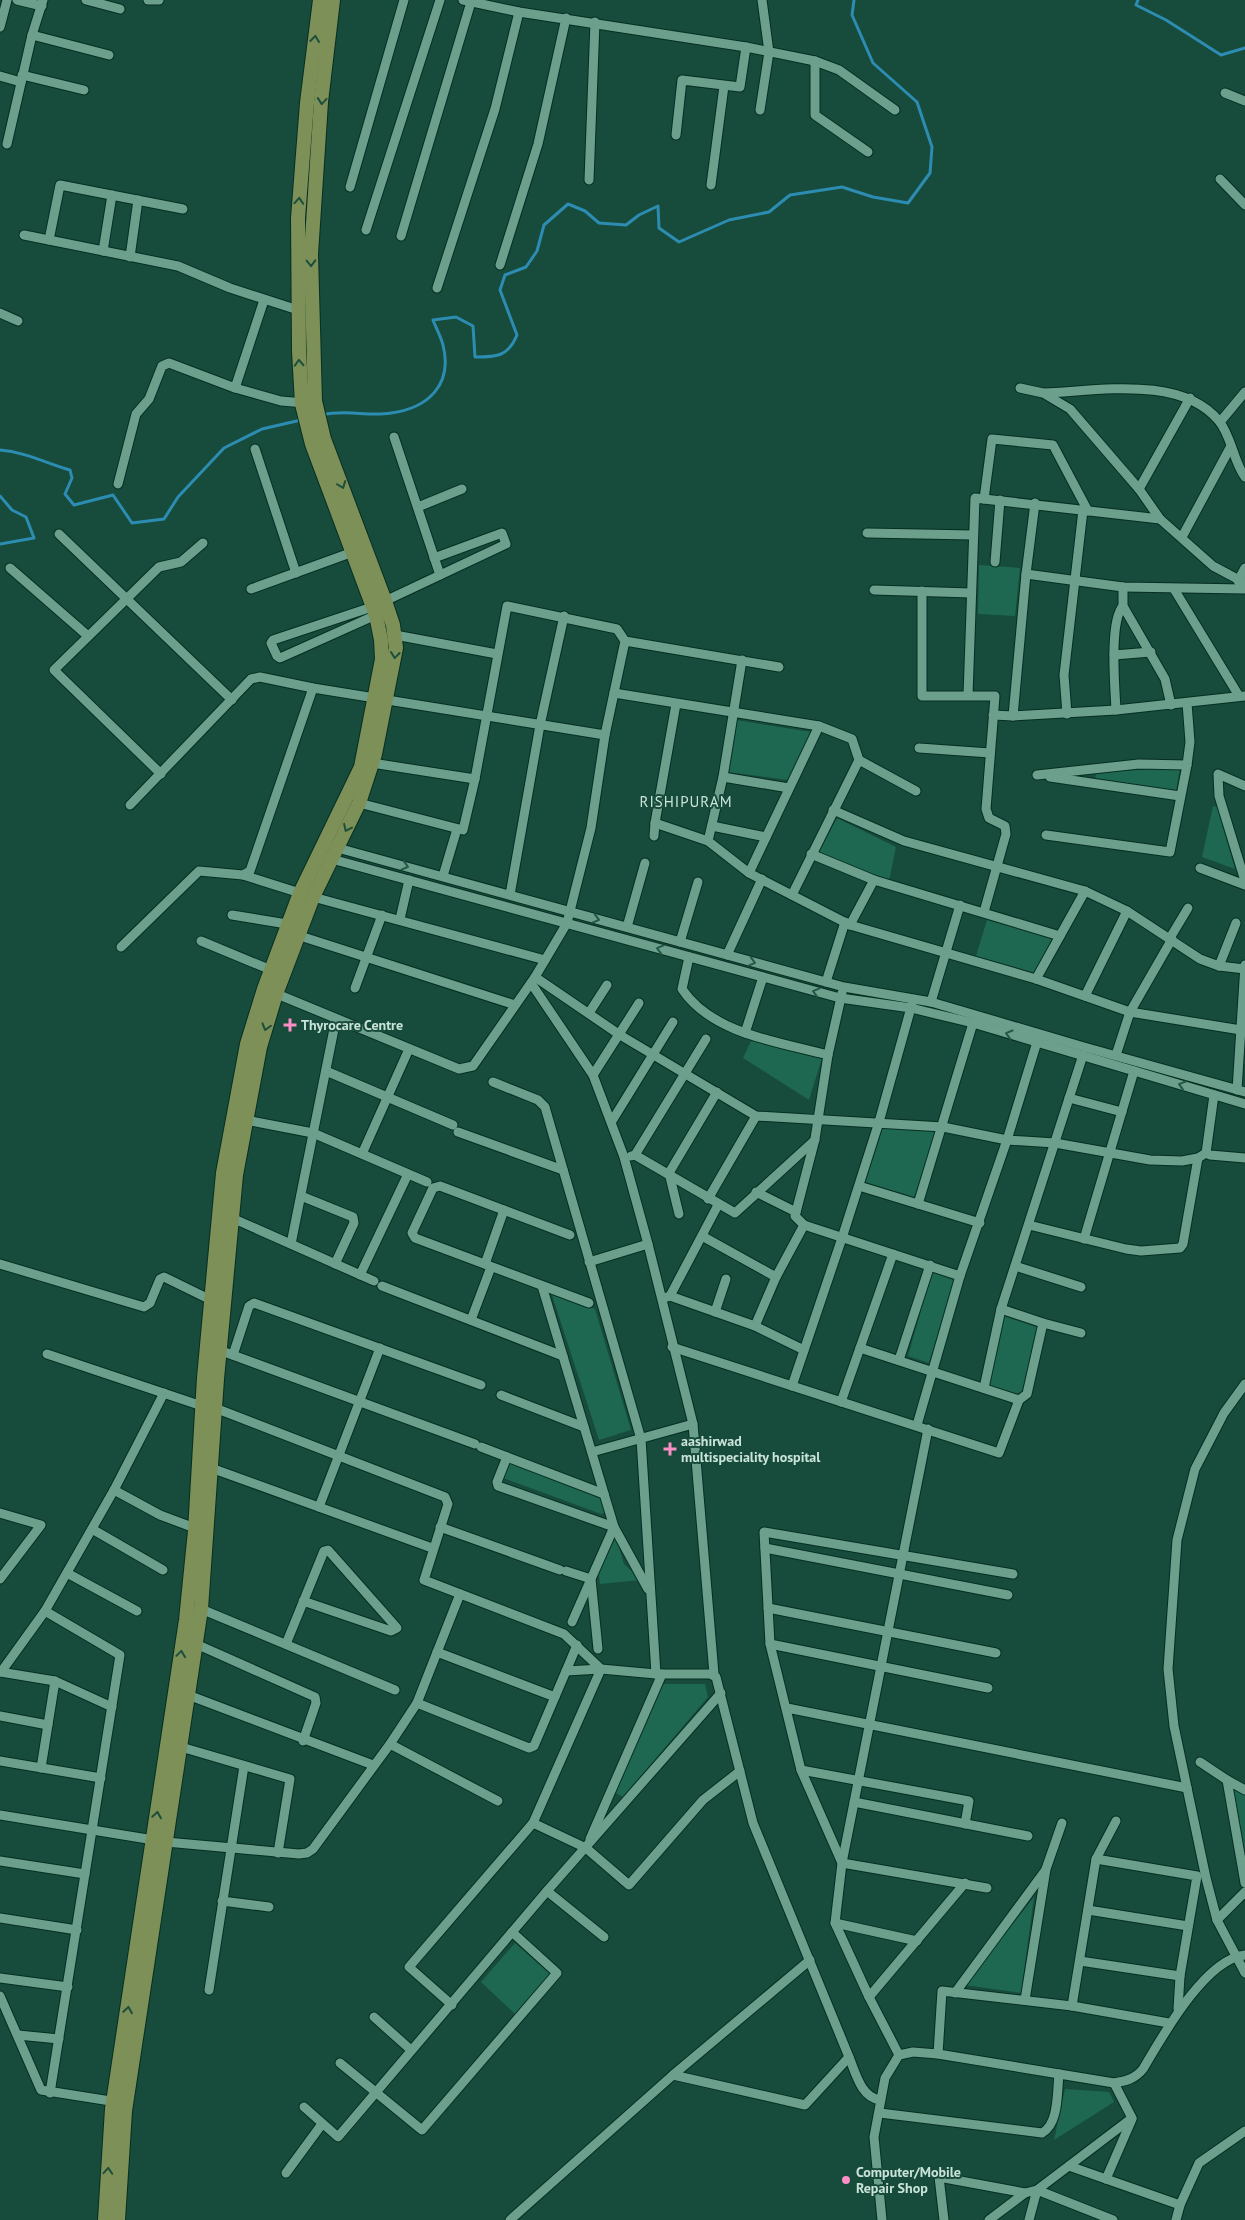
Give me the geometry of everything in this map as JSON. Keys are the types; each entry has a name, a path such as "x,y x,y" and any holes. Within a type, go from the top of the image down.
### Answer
{"main road":[{"path":"320,0 307,103 298,218 298,310 309,407 318,442 353,552 374,611 380,634 382,659 380,698 372,763 359,803 328,851"},
{"path":"309,407 311,254 321,102 333,0"},
{"path":"105,2220 120,2102 160,1841 186,1620 211,1468 209,1407 219,1350 236,1174 270,991 271,970 287,924 307,895 328,851 361,767 380,698 394,661 395,635 385,601 318,442"},
{"path":"160,1841 180,1746 201,1609 201,1531 209,1407 211,1300 223,1173 247,1044 297,935 307,895"},
{"path":"118,2220 120,2102"}],"street":[{"path":"0,27 7,0"},
{"path":"7,144 32,35 42,3 17,0"},
{"path":"86,0 120,9"},
{"path":"148,0 159,0"},
{"path":"350,187 404,0"},
{"path":"366,230 440,0"},
{"path":"760,110 769,52 762,0"},
{"path":"401,236 467,1 519,12 595,22 746,47 815,61 839,70 895,110"},
{"path":"437,288 495,109 519,12"},
{"path":"500,265 538,144 566,18"},
{"path":"589,180 595,22"},
{"path":"32,35 109,56"},
{"path":"676,135 682,80 736,88 741,85 746,47"},
{"path":"815,61 815,115 868,152"},
{"path":"0,76 84,90"},
{"path":"711,185 724,86"},
{"path":"1226,93 1245,101"},
{"path":"1220,179 1245,205"},
{"path":"49,240 60,185 183,209"},
{"path":"103,251 112,195"},
{"path":"130,257 138,200"},
{"path":"24,235 178,266 230,288 298,310"},
{"path":"235,388 264,300"},
{"path":"0,313 18,321"},
{"path":"118,484 136,414 149,400 164,364 169,363 235,388 309,407"},
{"path":"1020,388 1043,393 1157,389 1190,398 1202,405 1220,422 1245,477"},
{"path":"1220,422 1245,392"},
{"path":"1043,393 1070,409 1139,489 1160,519 1182,536 1213,566 1241,582 1245,568"},
{"path":"1139,489 1190,398"},
{"path":"394,437 440,575"},
{"path":"984,499 992,439 1054,445 1086,510 1074,581 1064,675 1067,714"},
{"path":"1182,536 1231,446"},
{"path":"255,449 296,572"},
{"path":"418,508 462,488"},
{"path":"968,695 972,536 975,498 1035,503 1160,519"},
{"path":"995,562 1000,500"},
{"path":"1013,716 1026,574 1035,503"},
{"path":"385,601 506,544 502,533 434,558"},
{"path":"867,533 972,536"},
{"path":"59,534 232,700"},
{"path":"161,774 54,670 159,568 181,562 203,543"},
{"path":"251,589 353,552"},
{"path":"10,568 88,636"},
{"path":"1026,574 1123,587 1245,589"},
{"path":"1123,587 1123,606 1165,679 1171,705"},
{"path":"993,716 1067,714 1171,705 1242,696 1174,588"},
{"path":"874,590 971,592"},
{"path":"922,591 922,696 995,696 987,814 989,818 1005,826 1006,841 996,866 984,912"},
{"path":"270,991 459,1069 469,1069 473,1066 533,980 567,923 591,828 605,735 625,641 617,629 564,616 506,606 465,827 461,830 359,803"},
{"path":"1116,710 1114,655 1118,611 1123,606"},
{"path":"374,611 280,658 277,656 272,643 273,640 374,611"},
{"path":"510,895 540,726 564,616"},
{"path":"395,635 498,654"},
{"path":"625,641 780,667"},
{"path":"1114,655 1151,652"},
{"path":"708,841 734,714 742,660"},
{"path":"130,805 251,679 260,677 313,688 605,735"},
{"path":"243,875 250,871 313,688"},
{"path":"614,693 734,714 818,726 852,739 859,760 916,791"},
{"path":"1046,836 1170,852 1190,742 1187,703"},
{"path":"654,836 676,704"},
{"path":"749,872 818,726"},
{"path":"919,748 990,753"},
{"path":"792,895 859,760"},
{"path":"372,763 475,779"},
{"path":"1180,796 1037,776 1139,764 1187,765"},
{"path":"1245,786 1218,774 1219,796 1245,881"},
{"path":"722,777 789,788"},
{"path":"834,810 904,840 1085,891 1128,911 1171,938 1200,960 1219,966 1245,970"},
{"path":"655,823 708,841 749,872 848,924 1036,979 1130,1012 1241,1030"},
{"path":"712,826 766,837"},
{"path":"443,876 457,829"},
{"path":"328,851 443,876 844,987 931,1002 1241,1091 1241,1030 1245,965"},
{"path":"328,851 409,880 840,998 911,1008 973,1024 1245,1104"},
{"path":"811,854 874,880 1060,936"},
{"path":"627,927 645,863"},
{"path":"1200,868 1245,885"},
{"path":"121,947 198,871 243,875 307,895 545,960"},
{"path":"727,955 762,879"},
{"path":"400,920 409,880"},
{"path":"826,982 848,924 874,880"},
{"path":"680,942 698,882"},
{"path":"1036,979 1085,891"},
{"path":"931,1002 960,906"},
{"path":"1116,1055 1130,1012 1188,908"},
{"path":"1085,996 1128,911"},
{"path":"232,915 287,924"},
{"path":"354,988 368,957 382,915"},
{"path":"1219,966 1236,923"},
{"path":"297,935 515,1005"},
{"path":"201,941 271,970"},
{"path":"690,957 682,989 696,1006 718,1021 745,1033 828,1055"},
{"path":"745,1033 763,977"},
{"path":"533,980 589,1013 620,1035 756,1116 817,1118 943,1127 1007,1140 1055,1143 1150,1160 1182,1161 1202,1155 1245,1158"},
{"path":"533,980 593,1076 612,1121 648,1244 666,1297 672,1347 693,1424 714,1674 721,1693 753,1823 848,2057 866,2094 871,2098 880,2100"},
{"path":"589,1013 608,985"},
{"path":"844,987 828,1055 815,1140 795,1216 804,1225 930,1264 960,1276"},
{"path":"792,1386 859,1186 914,998"},
{"path":"593,1076 639,1003"},
{"path":"291,1244 336,1018"},
{"path":"612,1121 673,1022"},
{"path":"918,1204 973,1024"},
{"path":"624,1157 635,1154 706,1039"},
{"path":"917,1424 960,1276 980,1223 1007,1140 1036,1042"},
{"path":"362,1154 409,1049"},
{"path":"984,1388 1001,1309 1083,1055"},
{"path":"1084,1238 1134,1071"},
{"path":"326,1072 455,1128 563,1170"},
{"path":"492,1082 542,1103 590,1262 640,1439 649,1592 659,1674 586,1848"},
{"path":"679,1214 668,1173 717,1092"},
{"path":"1029,1225 1141,1251 1180,1248 1183,1244 1214,1095"},
{"path":"1069,1098 1122,1112"},
{"path":"708,1199 756,1116"},
{"path":"246,1120 313,1133 427,1182"},
{"path":"635,1154 718,1205 735,1213 815,1140"},
{"path":"360,1275 408,1174"},
{"path":"570,1235 436,1186 412,1233 415,1238 589,1303"},
{"path":"859,1186 980,1223"},
{"path":"756,1192 796,1212"},
{"path":"301,1196 354,1217 354,1223 335,1264"},
{"path":"666,1297 718,1205"},
{"path":"471,1320 504,1210"},
{"path":"232,1218 378,1283 563,1356"},
{"path":"755,1326 776,1277 804,1225"},
{"path":"702,1236 776,1277"},
{"path":"590,1262 648,1244"},
{"path":"842,1402 893,1254"},
{"path":"0,1264 144,1307 150,1303 164,1277 211,1300"},
{"path":"899,1360 930,1264"},
{"path":"1015,1266 1081,1287"},
{"path":"715,1312 726,1279"},
{"path":"542,1286 614,1527 649,1592"},
{"path":"666,1297 755,1326 804,1350"},
{"path":"233,1354 252,1303 481,1385"},
{"path":"1001,1309 1081,1333"},
{"path":"672,1347 917,1424 999,1453 1019,1400 1027,1394 1043,1323"},
{"path":"319,1507 380,1348"},
{"path":"860,1348 933,1370 1019,1400"},
{"path":"219,1350 604,1494"},
{"path":"46,1354 209,1407 446,1497 448,1504 432,1548 424,1580 564,1634 601,1669"},
{"path":"1245,1384 1224,1413 1196,1469 1177,1540 1168,1669 1174,1726 1187,1788 1201,1877 1217,1920 1241,1956 1245,1973"},
{"path":"112,1706 55,1681 0,1672 45,1611 114,1490 164,1393"},
{"path":"501,1395 584,1427"},
{"path":"592,1452 693,1424"},
{"path":"899,2055 868,1997 835,1923 842,1864 928,1428"},
{"path":"507,1457 497,1482 498,1486 614,1527"},
{"path":"211,1468 432,1548"},
{"path":"114,1490 160,1515 201,1531"},
{"path":"0,1513 41,1525 0,1579"},
{"path":"440,1527 563,1571 591,1579"},
{"path":"572,1622 614,1527"},
{"path":"92,1529 163,1570"},
{"path":"842,1864 801,1770 770,1644 764,1532 1013,1574"},
{"path":"764,1548 899,1576 1008,1595"},
{"path":"286,1644 303,1601 324,1551 328,1550 397,1628 391,1631 303,1601"},
{"path":"67,1573 138,1611"},
{"path":"591,1579 598,1650"},
{"path":"0,1816 160,1841 278,1853 308,1853 313,1849 390,1744 417,1703 460,1594"},
{"path":"768,1608 996,1653"},
{"path":"201,1609 395,1690"},
{"path":"45,1611 120,1655 50,2093"},
{"path":"196,1644 315,1697 316,1703 303,1740"},
{"path":"770,1644 988,1688"},
{"path":"417,1703 529,1748 534,1746 577,1645"},
{"path":"437,1652 555,1697"},
{"path":"566,1671 601,1669 659,1674 714,1674"},
{"path":"452,2005 409,1967 533,1823 601,1669"},
{"path":"41,1768 55,1681"},
{"path":"304,2107 338,2137 547,1891 721,1693"},
{"path":"188,1695 373,1765"},
{"path":"787,1708 1187,1788"},
{"path":"0,1716 48,1724"},
{"path":"390,1744 498,1801"},
{"path":"180,1746 290,1779 278,1853"},
{"path":"0,1761 101,1778"},
{"path":"1200,1762 1245,1790"},
{"path":"209,1990 244,1766"},
{"path":"801,1770 969,1801 965,1824"},
{"path":"533,1823 586,1848 629,1885 703,1800 740,1771"},
{"path":"1227,1780 1245,1883"},
{"path":"854,1802 1028,1836"},
{"path":"1072,2006 1096,1859 1116,1821"},
{"path":"1025,2000 1046,1869 1062,1823"},
{"path":"1096,1859 1201,1877"},
{"path":"0,1861 85,1874"},
{"path":"842,1864 966,1883 986,1888"},
{"path":"955,1993 1046,1869"},
{"path":"1178,2009 1180,1976 1188,1926 1201,1877"},
{"path":"868,1997 966,1883"},
{"path":"547,1891 604,1937"},
{"path":"1217,1920 1245,1892"},
{"path":"222,1901 269,1906"},
{"path":"1088,1910 1188,1926"},
{"path":"0,1918 77,1930"},
{"path":"835,1923 917,1941"},
{"path":"340,2063 422,2130 557,1973 512,1932"},
{"path":"882,2220 874,2137 885,2078 899,2055 913,2052 938,2054 1114,2083 1138,2076 1178,2009 1222,1964 1241,1956"},
{"path":"510,2220 673,2075 810,1960"},
{"path":"1080,1961 1180,1976"},
{"path":"0,1978 68,1987"},
{"path":"938,2054 942,1991 1072,2006 1169,2023"},
{"path":"0,1996 41,2090 50,2093 120,2102"},
{"path":"374,2017 410,2050"},
{"path":"18,2035 60,2039"},
{"path":"673,2075 806,2106 848,2057"},
{"path":"880,2113 1042,2133 1053,2122 1059,2074"},
{"path":"1114,2083 1132,2118"},
{"path":"989,2220 1025,2193 1037,2190 1132,2118"},
{"path":"1106,2179 1132,2118"},
{"path":"286,2173 322,2124"},
{"path":"1176,2220 1180,2205 1199,2163 1245,2131"},
{"path":"1069,2166 1180,2205"},
{"path":"944,2220 939,2177 1025,2193"},
{"path":"1037,2190 1095,2217 1113,2220"},
{"path":"1029,2220 1037,2190"}],"green space":[{"path":"979,565 1020,568 1015,616 978,614"},
{"path":"736,720 811,732 788,780 727,772"},
{"path":"1180,768 1176,791 1095,781 1096,772"},
{"path":"1213,806 1217,807 1235,869 1202,857"},
{"path":"837,818 896,847 889,881 878,879 819,852"},
{"path":"987,920 1052,939 1035,973 976,956"},
{"path":"751,1041 822,1058 809,1100 743,1058"},
{"path":"883,1126 936,1131 914,1197 865,1182"},
{"path":"932,1272 954,1280 929,1363 908,1356"},
{"path":"555,1293 595,1309 631,1430 599,1440 552,1295"},
{"path":"1003,1316 1039,1328 1021,1395 988,1385"},
{"path":"512,1457 601,1488 608,1512 601,1514 503,1478"},
{"path":"615,1534 624,1564 641,1580 600,1584 598,1569"},
{"path":"657,1684 705,1684 708,1697 623,1797 614,1792"},
{"path":"1236,1790 1245,1795 1245,1860 1233,1791"},
{"path":"1034,1897 1021,1993 965,1985"},
{"path":"515,1943 550,1974 515,2014 481,1982"},
{"path":"1065,2089 1109,2092 1114,2102 1054,2140"}],"waterway":[{"path":"322,415 331,413 391,413 416,406 426,400 441,383 444,372 443,345 433,320 456,317 473,326 475,357 495,356 510,348 517,335 500,290 505,275 526,267 537,251 544,225 568,204 585,211 599,223 626,225 639,215 658,206 659,228 679,242 729,220 769,212 790,195 842,187 873,197 908,203 930,173 932,147 917,102 873,63 852,15 854,0"},
{"path":"1138,0 1136,5 1166,20 1221,55 1245,48"},
{"path":"0,450 27,455 70,470 72,478 65,494 74,505 113,495 132,523 164,519 178,497 224,448 262,429 301,420"},
{"path":"0,496 12,510 26,517 34,538 0,544"}],"place":[{"name":"Thyrocare Centre","path":"290,1025"},
{"name":"aashirwad multispeciality hospital","path":"670,1449"},
{"name":"Computer/Mobile Repair Shop","path":"846,2180"}],"district":[{"name":"RISHIPURAM","path":"686,801"}]}
